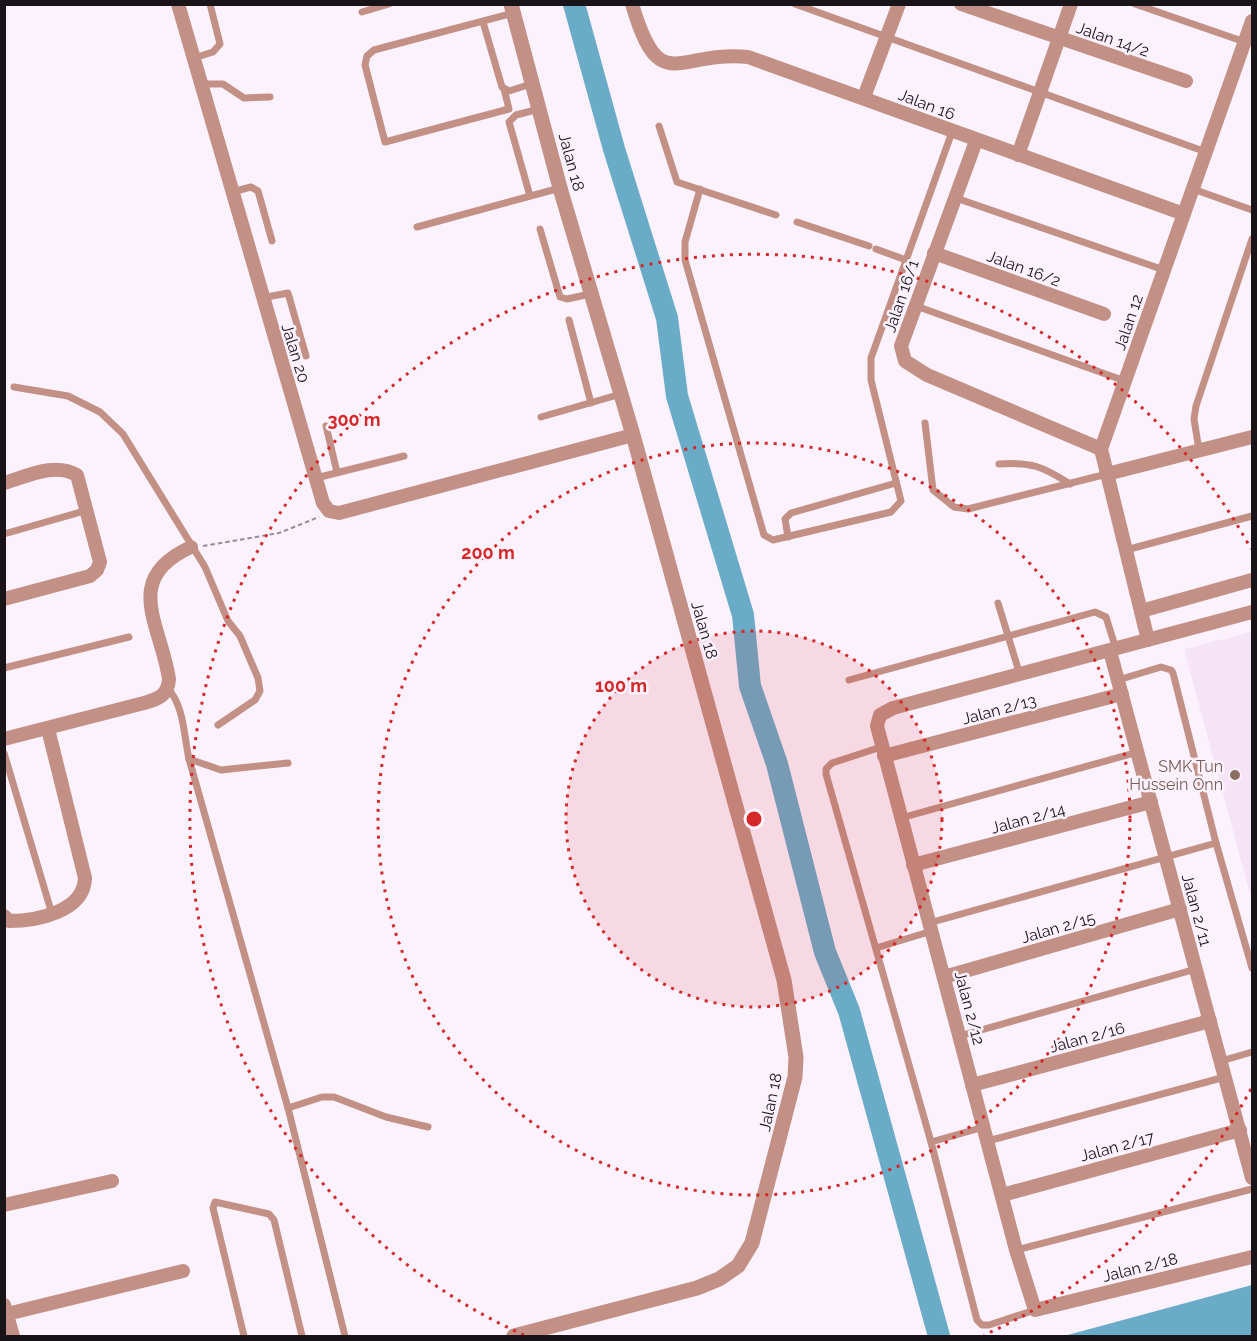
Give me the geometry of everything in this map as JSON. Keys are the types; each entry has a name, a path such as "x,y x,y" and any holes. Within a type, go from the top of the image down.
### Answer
{"street":[{"name":"Jalan 20","path":"178,4 262,298 323,503 329,512"},
{"name":"Jalan 16","path":"632,4 646,43 656,58 666,64 678,65 711,57 748,57 1184,214"},
{"path":"864,97 899,4"},
{"name":"Jalan 14/2","path":"961,4 1186,81"},
{"path":"1018,155 1071,4"},
{"name":"Jalan 18","path":"512,9 560,188 633,435 784,980 796,1058 790,1100 752,1243 738,1266 719,1279 697,1288 514,1336"},
{"name":"Jalan 12","path":"1101,449 1252,21"},
{"name":"Jalan 16/1","path":"976,141 901,346 905,361 915,369 1101,449"},
{"name":"Jalan 16/2","path":"934,253 1104,314"},
{"path":"329,512 339,513 633,435"},
{"path":"1107,474 1252,437"},
{"path":"1101,449 1148,640"},
{"path":"4,483 48,470 70,471 77,475 81,482 99,550 100,562 97,570 90,576 4,599"},
{"path":"4,739 150,701 163,695 168,689 168,670 151,613 150,586 163,564 172,556 191,547"},
{"path":"1141,611 1252,580"},
{"path":"1020,675 1252,612"},
{"name":"Jalan 2/11","path":"1113,650 1118,680 1252,1178"},
{"name":"Jalan 2/12","path":"1020,675 893,708 880,715 877,726 1016,1250 1035,1310"},
{"name":"Jalan 2/13","path":"883,752 1122,694"},
{"path":"6,920 26,921 52,914 79,898 85,888 85,878 48,729"},
{"name":"Jalan 2/14","path":"914,865 1151,802"},
{"name":"Jalan 2/15","path":"944,976 1180,909"},
{"name":"Jalan 2/16","path":"972,1084 1210,1021"},
{"name":"Jalan 2/17","path":"1002,1195 1239,1130"},
{"path":"4,1205 112,1181"},
{"name":"Jalan 2/18","path":"1035,1310 1252,1257"},
{"path":"13,1336 6,1309 183,1271"}],"lane":[{"path":"194,58 213,52 220,44 210,4"},
{"path":"362,12 389,4"},
{"path":"795,4 1206,152"},
{"path":"1135,4 1245,42"},
{"path":"483,22 508,109 385,142 365,65 367,56 374,50 483,22 512,9"},
{"path":"201,84 223,84 244,98 270,97"},
{"path":"504,89 532,84"},
{"path":"530,196 509,122 516,115 539,109"},
{"path":"659,126 677,182 776,215"},
{"path":"700,189 685,242 685,260 764,535 773,540 788,537 891,512 901,501 870,369 871,358 952,132"},
{"path":"232,192 251,187 258,191 272,242"},
{"path":"417,227 560,188"},
{"path":"1193,189 1252,210"},
{"path":"956,198 1164,270"},
{"path":"797,222 868,246"},
{"path":"540,229 560,297 567,299 590,294"},
{"path":"1199,450 1194,419 1196,406 1252,239"},
{"path":"876,249 906,260"},
{"path":"262,298 288,293 306,356"},
{"path":"916,306 1125,381"},
{"path":"569,320 591,403"},
{"path":"14,387 68,396 100,412 123,434 205,567 228,621 240,636 258,678 260,691 255,700 218,725"},
{"path":"541,417 621,394"},
{"path":"925,423 933,490 954,507 968,509 1107,474"},
{"path":"326,426 337,472"},
{"path":"316,478 404,456"},
{"path":"999,464 1026,462 1070,484"},
{"path":"788,537 784,523 791,513 896,483"},
{"path":"4,534 88,510"},
{"path":"1126,550 1252,516"},
{"path":"998,603 1020,675"},
{"path":"849,680 1095,612 1106,616 1113,650"},
{"path":"4,668 129,637"},
{"path":"1118,680 1161,667 1173,673 1216,843 1252,968"},
{"path":"168,689 174,695 178,707 189,759 288,1108 345,1336"},
{"path":"883,752 832,763 826,770 931,1143 977,1320 981,1325 990,1325 1035,1310"},
{"path":"4,753 52,914"},
{"path":"901,818 1138,753"},
{"path":"189,759 221,770 288,763"},
{"path":"876,948 930,927 1216,843"},
{"path":"960,1036 1196,969"},
{"path":"1221,1062 1252,1052"},
{"path":"988,1141 1225,1077"},
{"path":"288,1108 322,1097 334,1097 386,1117 428,1127"},
{"path":"931,1143 984,1127"},
{"path":"1016,1250 1252,1189"},
{"path":"244,1336 213,1208 215,1202 269,1215 274,1220 302,1336"}],"path":[{"path":"191,547 279,533 329,512"}],"shaded area":[{"name":"SMK Tun Hussein Onn","path":"1252,632 1252,901 1184,649"}],"water":[{"path":"1252,1285 1252,1336 1064,1336"}],"waterway":[{"path":"574,4 614,149 667,318 677,396 743,615 750,686 777,764 825,952 849,1011 939,1336"}],"place":[{"name":"SMK Tun Hussein Onn","path":"1235,775"}]}
